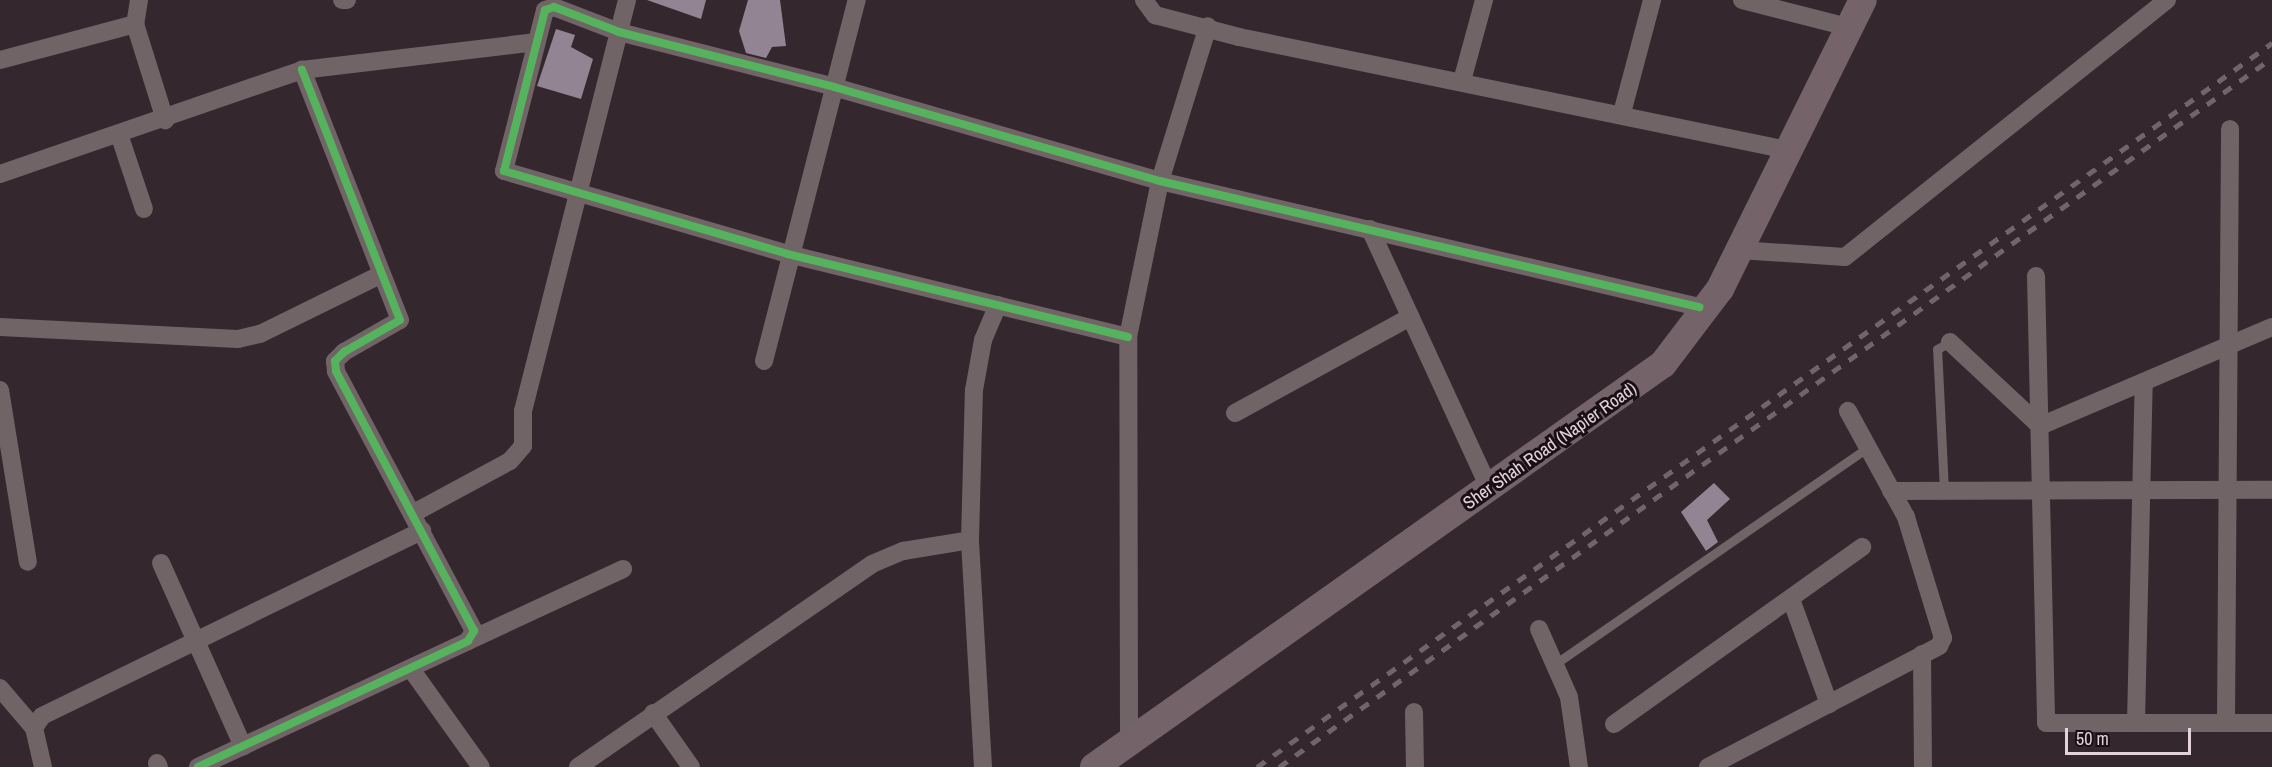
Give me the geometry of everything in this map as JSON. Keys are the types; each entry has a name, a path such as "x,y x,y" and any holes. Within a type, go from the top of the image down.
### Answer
{"main road":[{"name":"Sher Shah Road (Napier Road)","path":"1799,115 1863,0"},
{"name":"Sher Shah Road (Napier Road)","path":"1094,767 1641,382 1691,333 1739,250 1842,12"}],"street":[{"path":"139,0 135,24 165,120"},
{"path":"342,0 347,0"},
{"path":"412,514 519,456 523,411 574,194 627,0"},
{"path":"764,361 788,254 857,0"},
{"path":"1144,0 1155,15 1778,148"},
{"path":"1462,81 1484,0"},
{"path":"1622,113 1652,0"},
{"path":"1742,0 1842,12"},
{"path":"1739,250 1845,257 2167,0"},
{"path":"1128,337 788,254 574,194 504,171 545,10 554,7 619,32 834,87 1160,181 1699,307"},
{"path":"0,60 135,24"},
{"path":"1129,732 1128,337 1160,181 1208,26"},
{"path":"0,174 165,120 302,70 536,42"},
{"path":"302,70 380,275 400,320 334,361 470,621 474,631 468,641"},
{"path":"2226,723 2230,129"},
{"path":"119,134 144,208"},
{"path":"1370,229 1485,479"},
{"path":"0,327 238,339 260,334 380,275"},
{"path":"2036,276 2046,723 2272,723"},
{"path":"983,767 970,540 974,390 983,340 998,305"},
{"path":"1235,413 1410,317"},
{"path":"2040,426 2272,327"},
{"path":"1950,342 2040,426"},
{"path":"2136,723 2144,382"},
{"path":"0,390 28,562"},
{"path":"1708,767 1939,646 1941,624 1891,490 1848,411"},
{"path":"1891,490 2041,488 2272,490"},
{"path":"34,728 42,716 194,638 422,531"},
{"path":"578,767 653,713 872,564 903,551 970,540"},
{"path":"1614,724 1862,547"},
{"path":"161,563 243,746"},
{"path":"198,767 623,569"},
{"path":"1791,599 1829,704"},
{"path":"1539,629 1555,664 1578,728 1580,767"},
{"path":"1922,654 1923,767"},
{"path":"411,669 481,767"},
{"path":"0,688 34,728 43,767"},
{"path":"1414,712 1415,767"},
{"path":"653,713 691,767"}],"lane":[{"path":"1944,490 1937,349 1950,342"},
{"path":"1555,664 1868,447"}],"building":[{"path":"647,0 706,0 701,19"},
{"path":"748,0 780,0 786,46 772,47 766,58 746,53 739,31"},
{"path":"556,29 575,35 571,47 593,59 581,99 537,86"},
{"path":"1714,483 1730,499 1707,520 1718,542 1706,551 1681,512"}],"railway":[{"path":"1257,767 2272,43"},
{"path":"1279,767 2272,58"}],"cycle path":[{"path":"1128,337 788,254 504,171 545,10 554,7 619,32 834,87 1160,181 1699,307"},
{"path":"198,767 468,641 474,631 336,371 335,361 344,352 400,320 302,70"}]}
